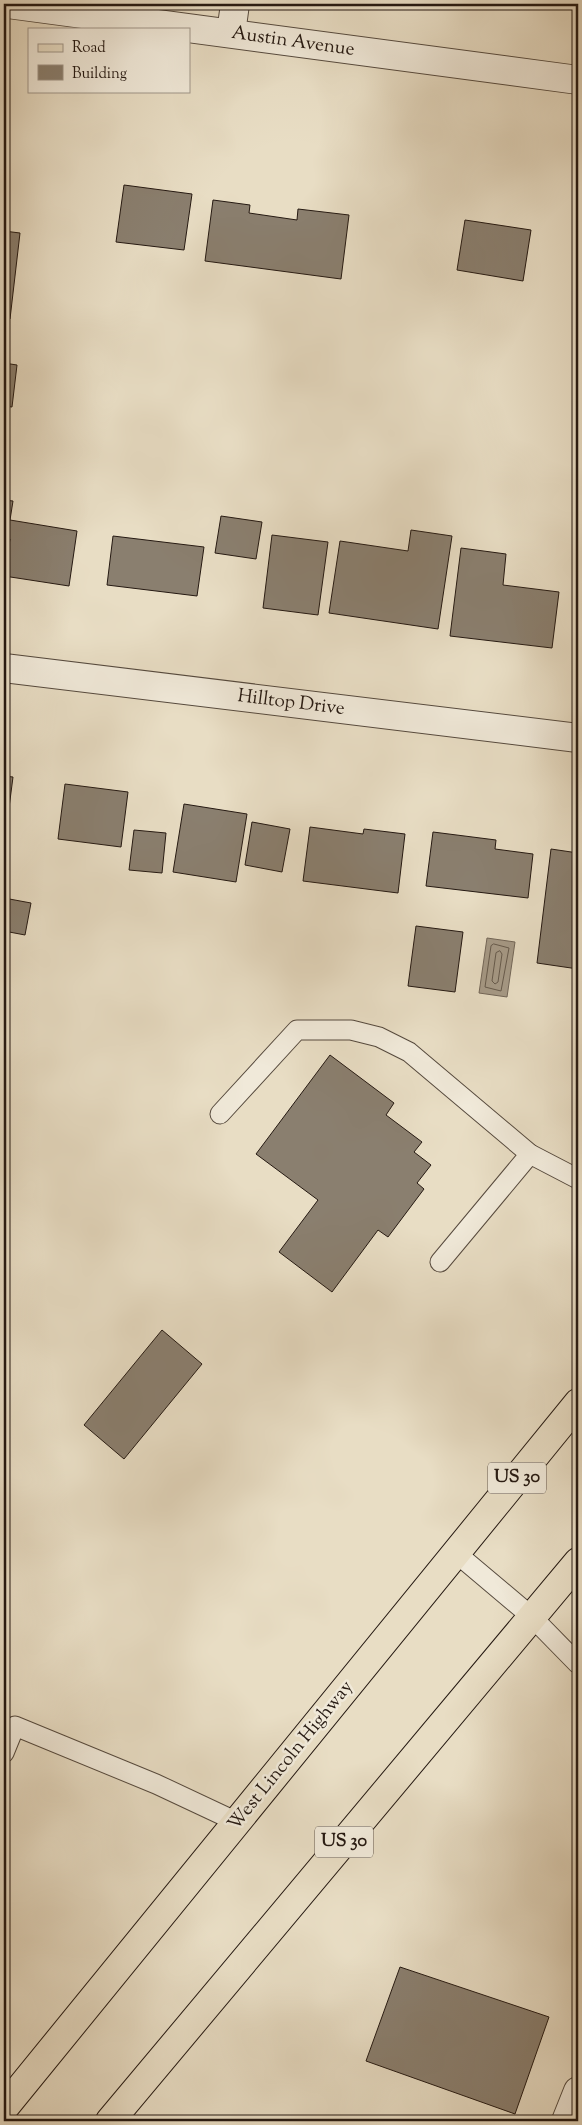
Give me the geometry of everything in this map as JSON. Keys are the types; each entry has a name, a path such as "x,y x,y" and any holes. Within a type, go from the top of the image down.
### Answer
{"main road":[{"name":"West Lincoln Highway","path":"4,2108 578,1403"},
{"name":"US 30","path":"110,2121 578,1562"}],"street":[{"name":"Austin Avenue","path":"8,4 186,28"},
{"path":"231,34 235,4"},
{"name":"Austin Avenue","path":"190,28 578,80"},
{"name":"Hilltop Drive","path":"4,668 578,738"},
{"path":"566,2121 578,2091"}],"lane":[{"path":"220,1114 297,1030 352,1030 379,1037 409,1052 530,1154 578,1179"},
{"path":"440,1262 530,1154"},
{"path":"456,1553 532,1617 578,1664"},
{"path":"4,1753 15,1726 156,1784 238,1822"}],"water":[{"path":"487,938 515,942 507,997 479,993"}],"building":[{"path":"124,185 192,194 184,250 116,242"},
{"path":"213,200 250,205 249,213 297,220 298,209 349,215 341,279 205,261"},
{"path":"465,220 531,230 523,281 457,270"},
{"path":"4,231 20,233 10,319 4,318"},
{"path":"4,363 17,365 12,407 4,406"},
{"path":"4,500 13,501 10,520 77,531 69,586 4,576 10,539 4,538"},
{"path":"221,516 262,522 256,559 215,553"},
{"path":"411,530 452,536 438,629 329,613 340,541 408,551"},
{"path":"272,535 328,542 318,615 263,608"},
{"path":"113,536 204,547 197,596 107,585"},
{"path":"461,548 506,554 503,585 559,592 552,648 450,636"},
{"path":"4,776 13,777 6,831 4,831"},
{"path":"65,784 128,792 121,847 58,839"},
{"path":"184,804 247,814 236,882 173,872"},
{"path":"252,822 290,829 282,872 245,865"},
{"path":"310,827 363,834 364,829 405,834 398,893 303,881"},
{"path":"134,830 166,833 162,873 129,870"},
{"path":"433,832 496,840 495,849 533,854 528,898 426,886"},
{"path":"551,849 578,853 578,969 537,963"},
{"path":"4,898 31,903 25,935 4,931"},
{"path":"416,926 463,932 455,992 408,986"},
{"path":"330,1055 394,1103 386,1115 422,1142 414,1152 431,1165 417,1183 424,1189 388,1237 378,1230 332,1292 279,1252 318,1200 256,1154"},
{"path":"162,1330 202,1364 124,1459 84,1425"},
{"path":"400,1967 549,2017 515,2114 366,2061"}]}
